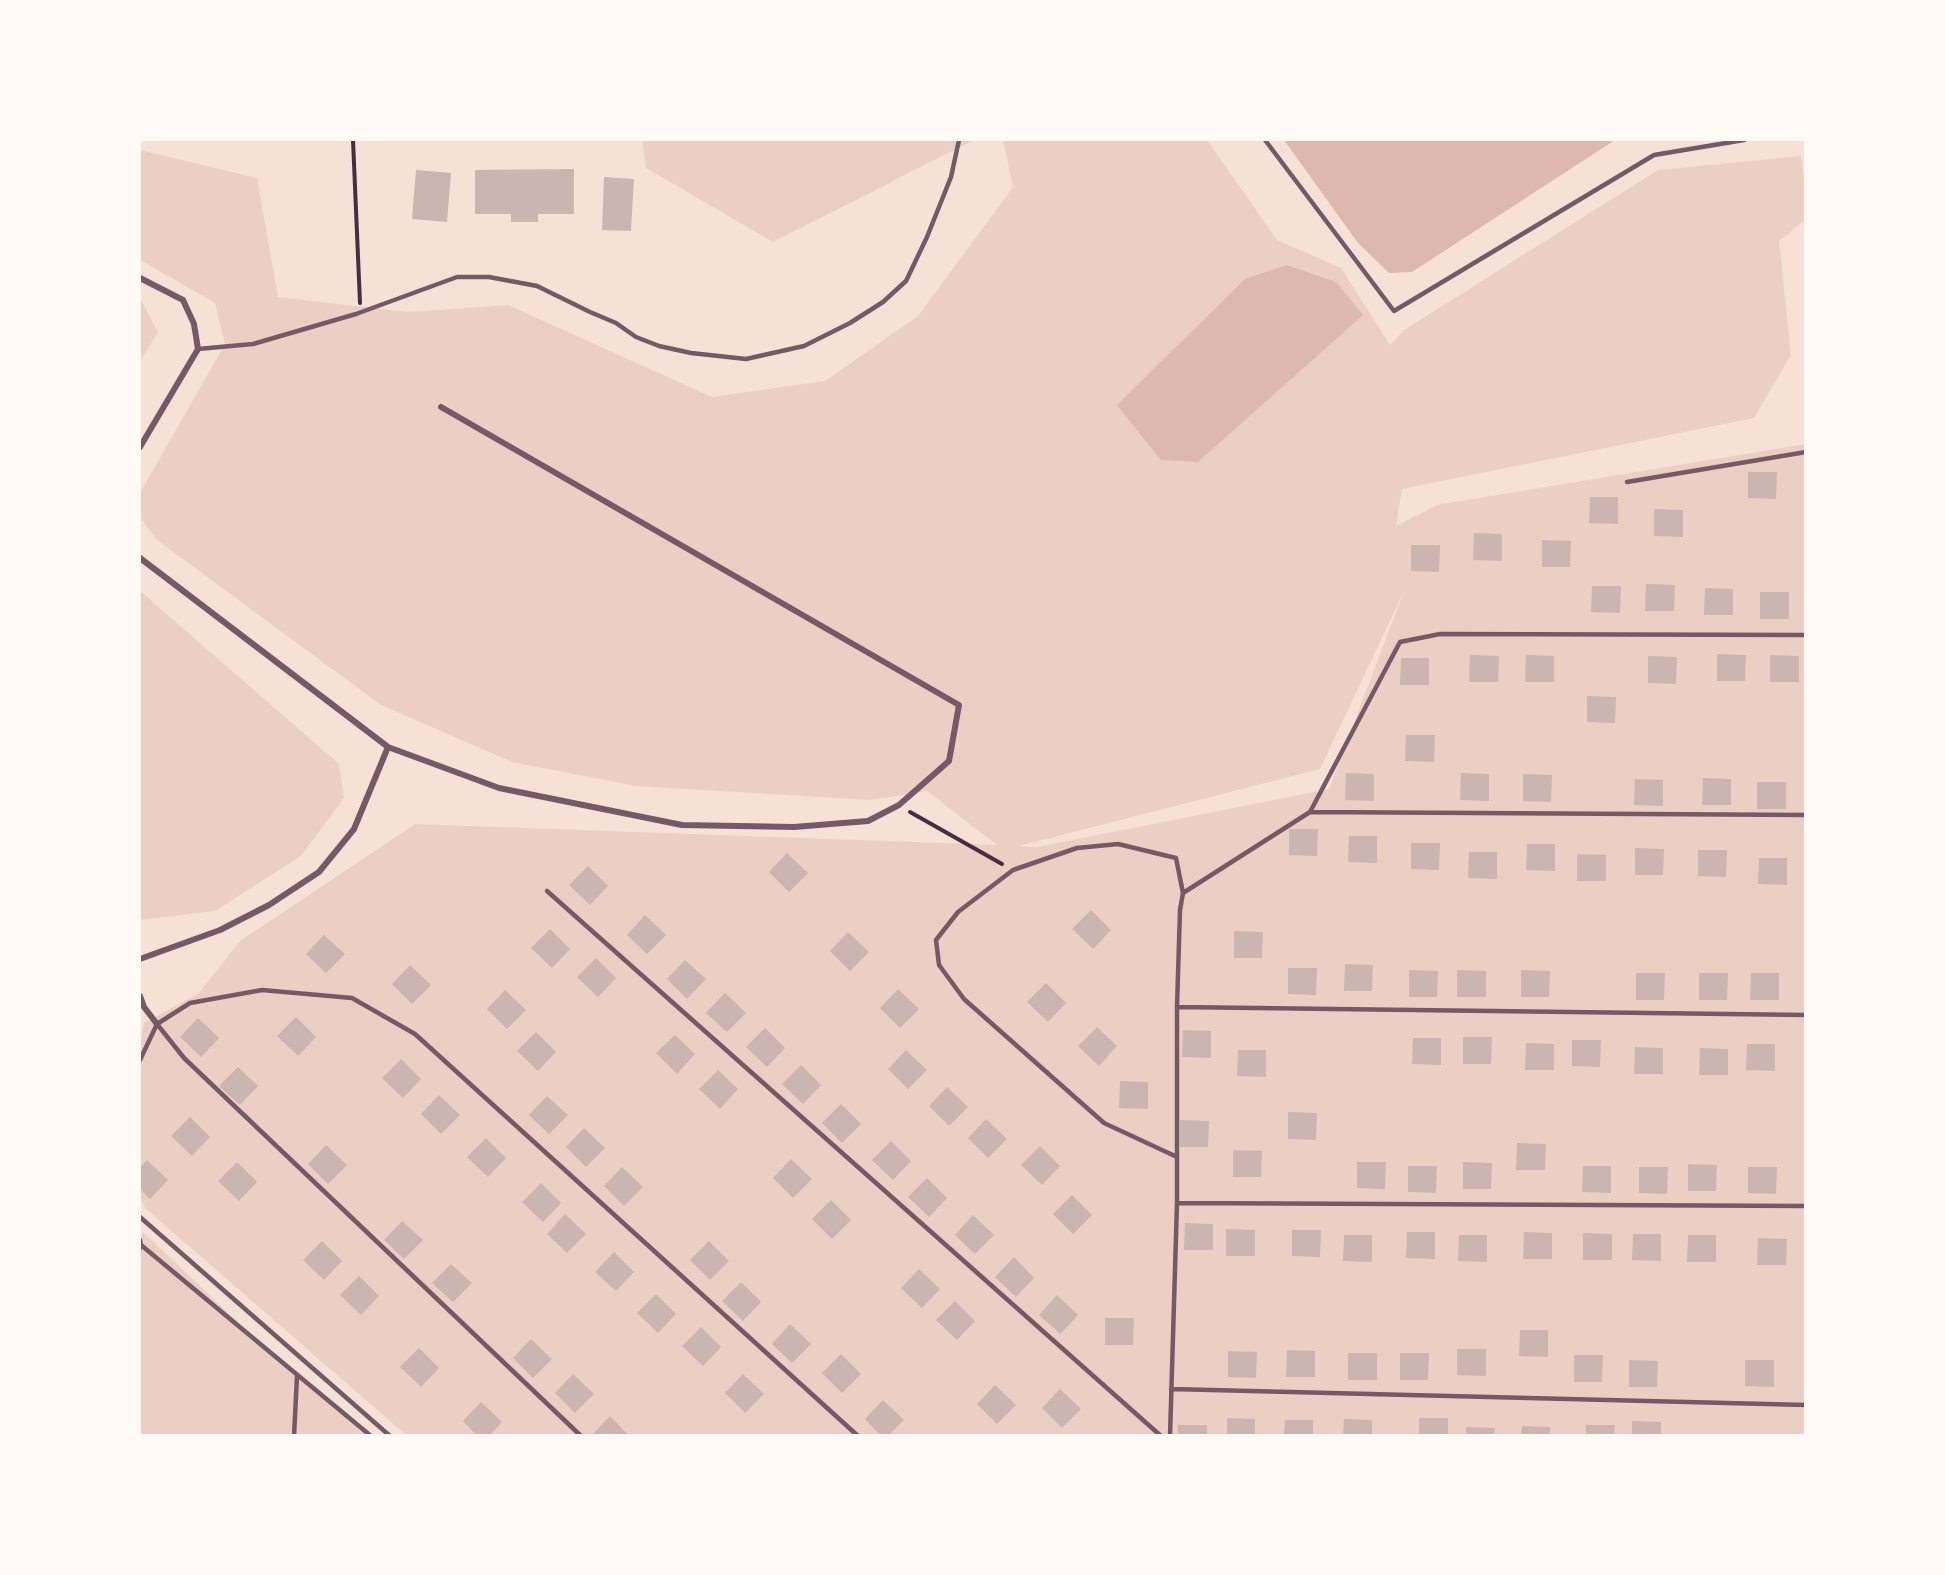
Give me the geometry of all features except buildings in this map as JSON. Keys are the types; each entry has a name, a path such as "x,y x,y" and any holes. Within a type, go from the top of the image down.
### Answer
{"street":[{"path":"140,278 183,300 194,324 198,349 140,447"},
{"path":"140,558 388,747 500,788 681,825 794,827 868,821 899,805 949,761 959,705 441,407"},
{"path":"140,959 220,930 269,905 319,872 354,829 388,747"},
{"path":"140,996 144,1006 158,1024"}],"lane":[{"path":"198,349 254,344 360,312 457,277 489,277 537,286 615,323 636,337 659,346 691,353 746,359 804,346 849,323 883,302 906,281 927,237 951,177 959,140"},
{"path":"1264,140 1394,311 1654,155 1722,141 1744,140"},
{"path":"1627,482 1806,452"},
{"path":"1183,893 1310,812 1400,642 1440,634 1806,635"},
{"path":"1310,812 1806,815"},
{"path":"1170,1436 1177,1203 1177,1157 1177,1007 1180,910 1183,893 1176,858 1118,844 1077,848 1013,870 958,912 936,940 939,965 964,999 1104,1123 1177,1157"},
{"path":"547,891 1161,1436"},
{"path":"140,1060 158,1024 190,1003 262,990 352,998 416,1034 858,1436"},
{"path":"1177,1007 1806,1015"},
{"path":"158,1024 184,1058 581,1436"},
{"path":"1177,1203 1806,1206"},
{"path":"140,1217 390,1436"},
{"path":"140,1244 371,1436"},
{"path":"294,1436 297,1376"},
{"path":"1171,1389 1806,1405"}],"path":[{"path":"353,140 360,312"},
{"path":"899,805 1013,870"}],"shaded area":[{"path":"642,140 974,140 773,242 646,168"},
{"path":"1003,140 1207,140 1277,240 1341,268 1390,345 1404,330 1658,170 1801,156 1805,187 1805,220 1779,241 1791,355 1754,418 1402,489 1396,526 1437,505 1805,444 1805,1435 406,1435 145,1208 140,1197 140,1045 144,1023 199,993 240,941 415,824 997,845 927,791 870,800 636,786 512,762 381,705 157,540 140,517 140,493 225,344 215,303 140,260 140,150 257,178 278,297 408,312 508,305 712,397 825,381 918,316 1013,187","holes":["1404,591 1329,789 1037,847 1019,846 1320,769"]},
{"path":"1284,140 1615,140 1412,272 1389,273 1358,243"},
{"path":"1287,265 1336,282 1363,315 1198,462 1161,460 1117,405 1245,279"},
{"path":"140,298 158,332 140,362"},
{"path":"140,591 339,764 344,798 301,856 215,911 140,920"},
{"path":"143,1232 284,1366 371,1435 140,1435 140,1238"}]}
